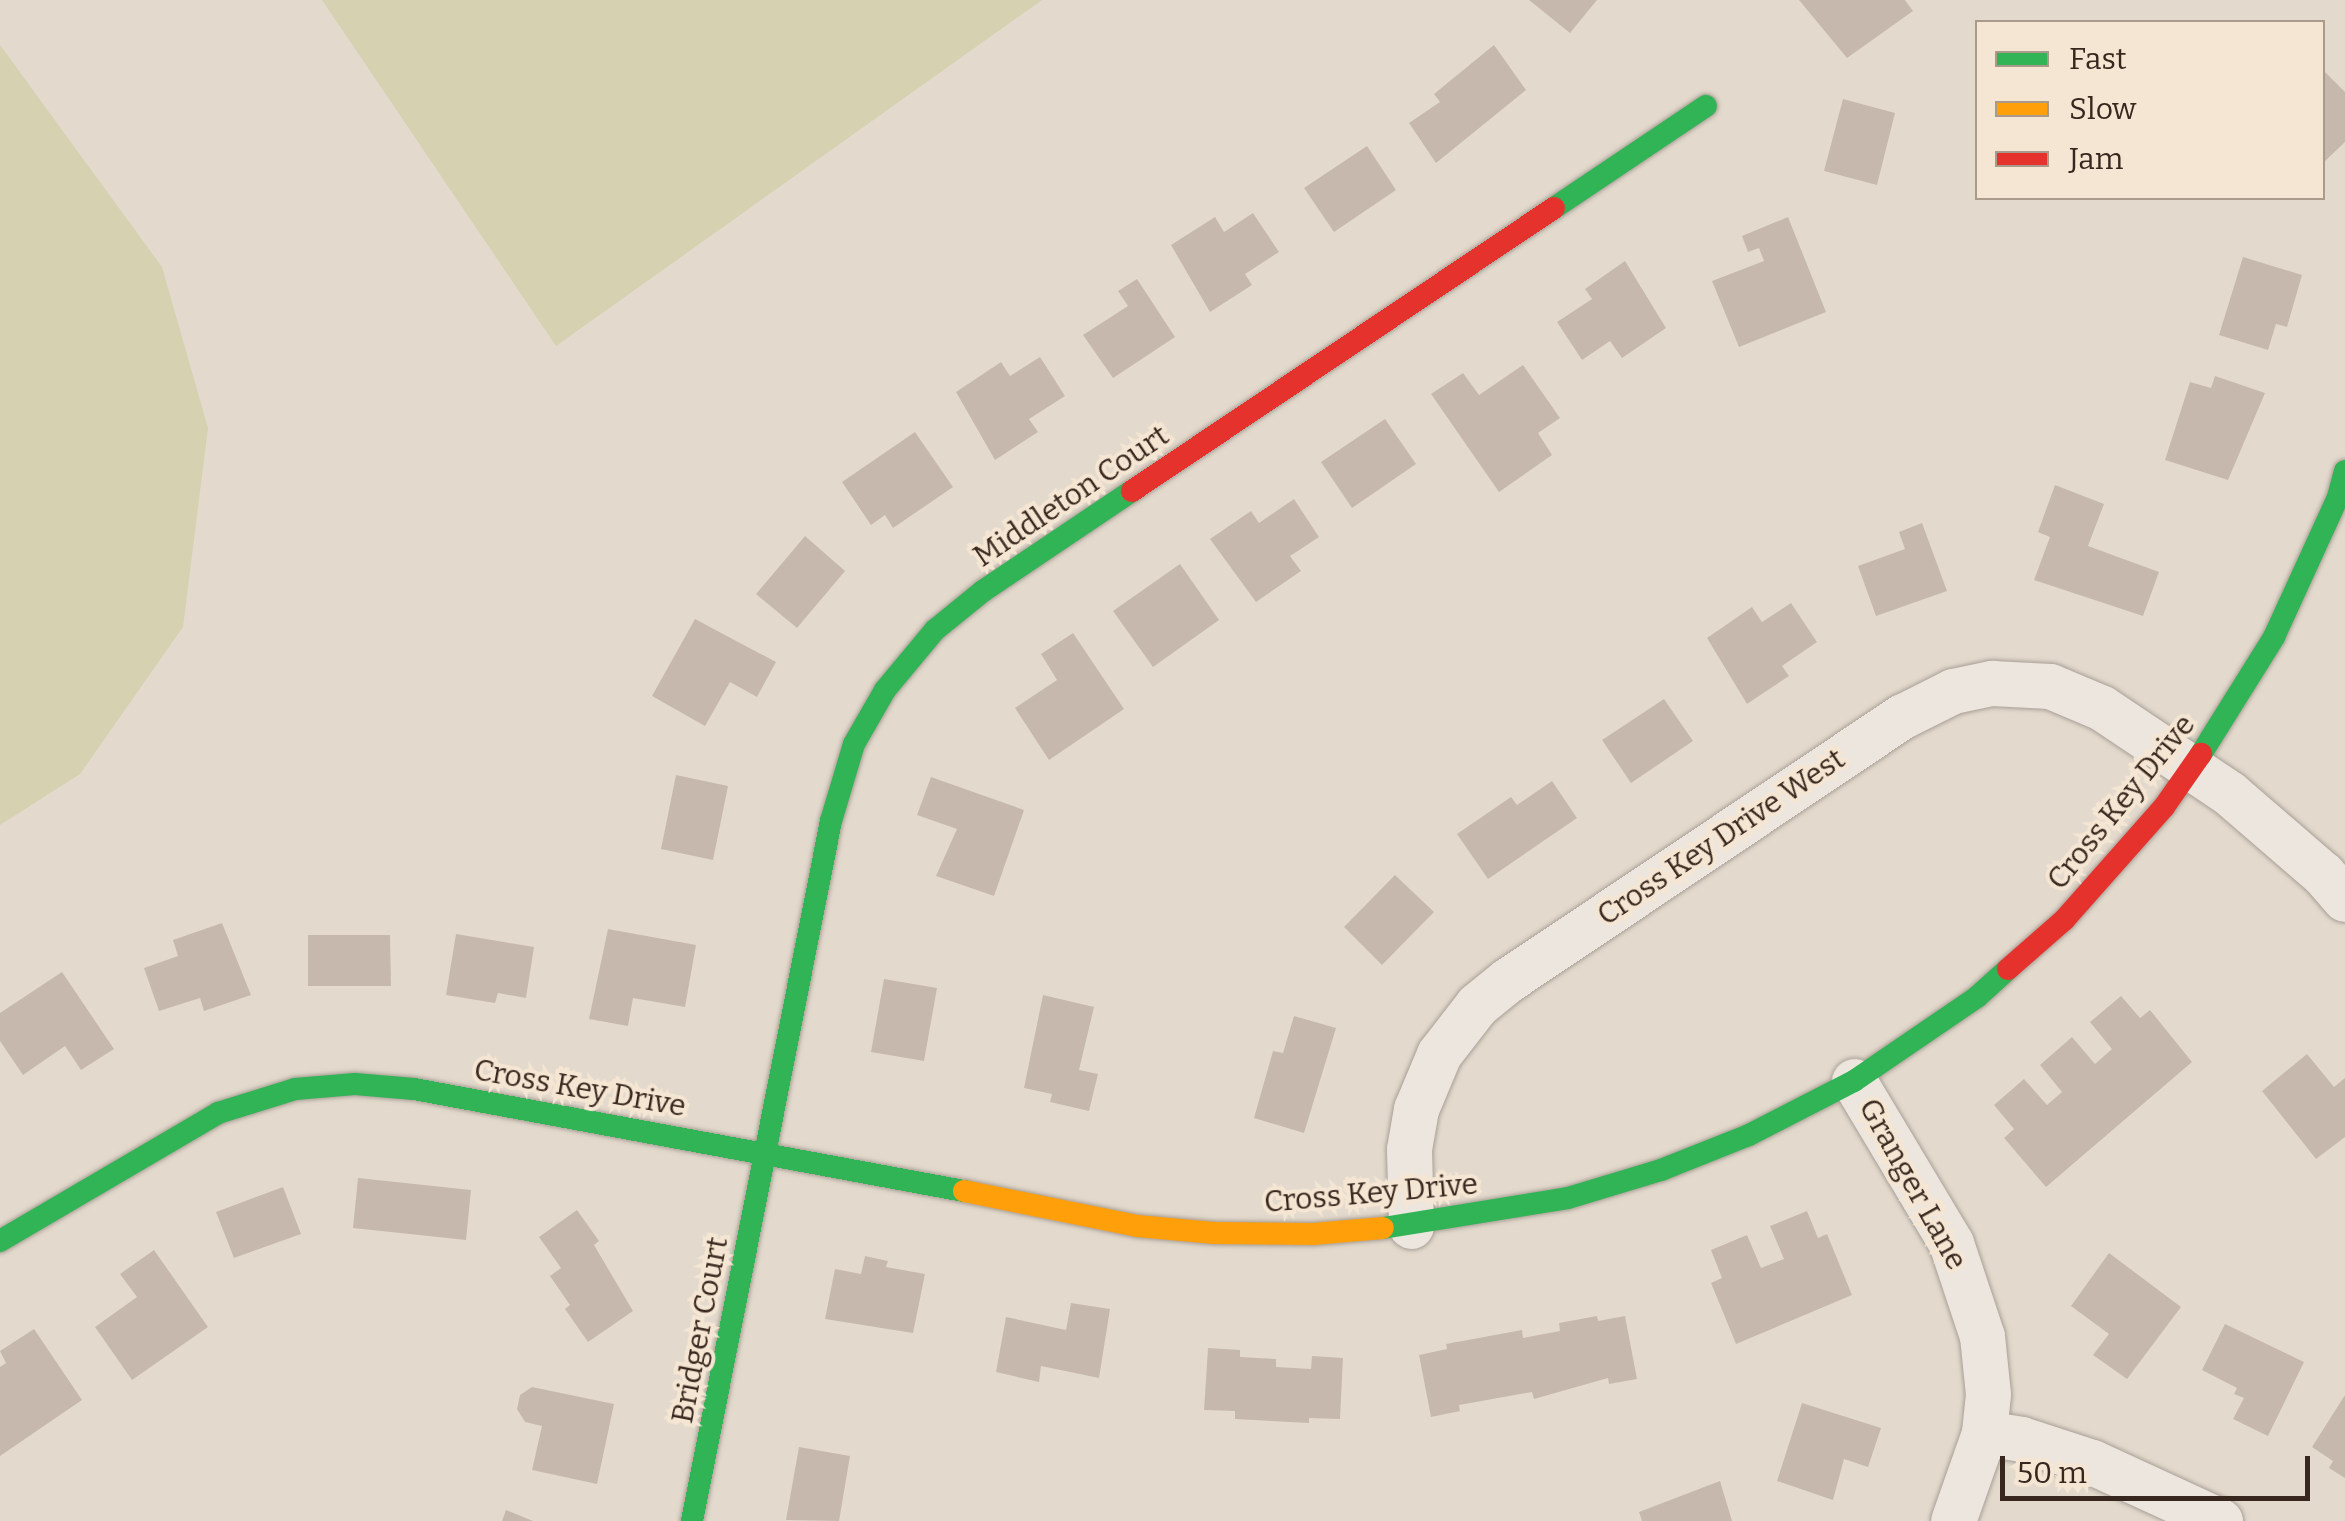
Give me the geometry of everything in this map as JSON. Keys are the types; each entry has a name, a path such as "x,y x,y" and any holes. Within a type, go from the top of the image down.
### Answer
{"street":[{"name":"Middleton Court","path":"767,1151 842,781 864,725 922,644 983,591 1706,106"},
{"name":"Cross Key Drive","path":"0,1241 200,1121 257,1098 316,1086 355,1084 414,1090 767,1151 1137,1226 1313,1234 1411,1226 1568,1198 1661,1170 1750,1136 1854,1081 1918,1041 2037,946 2115,866 2190,769 2274,637 2338,497 2345,471"},
{"name":"Cross Key Drive West","path":"1411,1226 1408,1160 1416,1109 1439,1054 1478,1005 1918,706 1954,691 1992,683 2050,686 2119,718 2277,833 2345,898"},
{"name":"Granger Lane","path":"1854,1081 1951,1243 1967,1279 1982,1336 1988,1394 1984,1433 1953,1521"},
{"name":"Bridger Court","path":"692,1521 767,1151"},
{"path":"1984,1433 2092,1462 2220,1521"}],"shaded area":[{"path":"322,0 1042,0 556,346"},
{"path":"0,45 162,267 208,428 183,627 80,774 0,825"}],"building":[{"path":"1529,0 1597,0 1570,33"},
{"path":"1799,0 1905,0 1913,11 1847,58"},
{"path":"1494,45 1526,90 1436,163 1409,123 1440,102 1434,94"},
{"path":"2325,72 2345,92 2345,142 2325,161"},
{"path":"1843,99 1895,113 1877,185 1824,171"},
{"path":"1367,146 1396,190 1334,232 1304,188"},
{"path":"1253,213 1279,252 1245,274 1252,285 1210,312 1171,245 1215,217 1224,232"},
{"path":"1788,217 1826,312 1739,347 1712,281 1764,261 1759,248 1748,252 1742,236"},
{"path":"2243,257 2302,275 2287,327 2276,324 2268,350 2219,335"},
{"path":"1625,261 1666,328 1622,358 1610,341 1582,360 1557,322 1592,299 1585,289"},
{"path":"1137,279 1175,337 1113,378 1083,335 1128,306 1118,291"},
{"path":"1040,357 1065,396 1029,419 1038,432 995,460 956,392 1001,362 1010,376"},
{"path":"1523,365 1560,418 1538,433 1552,455 1499,492 1431,394 1463,373 1479,395"},
{"path":"2215,376 2265,393 2228,480 2165,460 2190,382 2211,388"},
{"path":"1385,419 1416,464 1352,508 1321,462"},
{"path":"915,432 953,487 893,528 885,515 871,525 842,482"},
{"path":"2055,485 2104,504 2088,546 2159,572 2143,616 2034,580 2050,537 2038,532"},
{"path":"1294,499 1319,537 1290,556 1301,571 1256,602 1210,539 1251,511 1259,523"},
{"path":"1922,523 1947,591 1876,616 1858,566 1905,549 1899,532"},
{"path":"805,536 845,571 797,628 756,594"},
{"path":"1180,564 1219,620 1153,667 1113,611"},
{"path":"1791,603 1817,642 1782,666 1789,676 1747,704 1707,638 1752,607 1762,622"},
{"path":"695,619 776,662 757,697 730,682 705,726 652,696"},
{"path":"1073,633 1124,709 1049,760 1015,708 1057,680 1041,654"},
{"path":"1664,699 1693,741 1631,783 1602,740"},
{"path":"676,775 728,786 713,860 661,849"},
{"path":"931,777 1024,810 994,896 936,876 957,829 917,815"},
{"path":"1552,781 1577,818 1488,879 1457,834 1511,797 1517,805"},
{"path":"1395,875 1434,912 1382,965 1344,927"},
{"path":"222,923 251,995 204,1011 200,998 159,1011 144,968 178,956 173,940"},
{"path":"608,929 696,945 685,1007 633,998 628,1026 589,1019"},
{"path":"456,934 534,947 526,998 498,993 495,1003 446,995"},
{"path":"308,935 390,935 391,986 308,986"},
{"path":"62,972 114,1049 81,1070 65,1046 23,1075 0,1041 0,1013"},
{"path":"884,979 937,988 924,1061 871,1052"},
{"path":"1043,995 1094,1007 1079,1070 1098,1074 1089,1111 1050,1102 1052,1094 1024,1088"},
{"path":"2121,996 2140,1018 2150,1010 2192,1062 2046,1187 2004,1138 2014,1129 1994,1105 2024,1079 2047,1105 2062,1092 2040,1065 2072,1037 2095,1064 2112,1049 2090,1022"},
{"path":"1294,1016 1336,1028 1304,1133 1254,1118 1273,1051 1283,1053"},
{"path":"2307,1054 2334,1087 2345,1078 2345,1137 2316,1159 2262,1091"},
{"path":"358,1178 471,1190 466,1240 353,1228"},
{"path":"283,1187 301,1234 234,1258 216,1212"},
{"path":"577,1210 599,1241 594,1245 633,1311 588,1342 565,1309 570,1305 550,1276 561,1268 539,1237"},
{"path":"1807,1211 1818,1238 1827,1234 1852,1295 1736,1344 1711,1283 1722,1278 1711,1250 1747,1235 1761,1268 1784,1259 1770,1226"},
{"path":"154,1250 208,1327 132,1380 95,1327 137,1297 120,1274"},
{"path":"2109,1253 2181,1307 2127,1379 2093,1355 2109,1334 2071,1306"},
{"path":"865,1256 888,1261 886,1267 925,1274 913,1333 825,1319 835,1269 861,1274"},
{"path":"1071,1303 1110,1309 1099,1378 1041,1366 1039,1382 996,1372 1006,1317 1066,1330"},
{"path":"1597,1316 1598,1321 1625,1316 1637,1379 1609,1384 1608,1378 1534,1399 1532,1392 1459,1405 1460,1411 1431,1417 1419,1355 1447,1349 1446,1344 1522,1330 1523,1338 1560,1331 1559,1323"},
{"path":"2225,1324 2304,1362 2268,1436 2233,1419 2244,1398 2234,1394 2237,1388 2202,1370"},
{"path":"34,1329 82,1400 0,1456 0,1367 6,1363 0,1351"},
{"path":"1208,1348 1240,1350 1240,1357 1276,1359 1276,1367 1311,1369 1312,1356 1343,1358 1340,1419 1309,1418 1309,1423 1235,1419 1235,1411 1204,1410"},
{"path":"532,1387 614,1404 597,1484 532,1470 542,1426 525,1422 517,1409 520,1395"},
{"path":"2345,1395 2345,1478 2329,1468 2333,1461 2312,1447"},
{"path":"1802,1403 1881,1428 1868,1467 1844,1459 1833,1500 1777,1481"},
{"path":"799,1447 850,1456 839,1521 786,1520"},
{"path":"1720,1481 1732,1521 1642,1521 1639,1512"},
{"path":"506,1510 533,1521 502,1521"}],"traffic: fast":[{"path":"1554,208 1706,106"},
{"path":"2201,754 2274,637 2338,497 2345,471"},
{"path":"692,1521 831,821 854,744 885,690 935,630 983,591 1132,491"},
{"path":"1383,1228 1568,1198 1661,1170 1749,1135 1854,1081 1977,997 2008,969"},
{"path":"0,1241 218,1113 295,1089 355,1084 414,1089 964,1191"}],"traffic: slow":[{"path":"964,1191 1137,1226 1215,1233 1313,1234 1383,1228"}],"traffic: jam":[{"path":"1132,491 1554,208"},
{"path":"2008,969 2064,920 2164,807 2201,754"}]}
